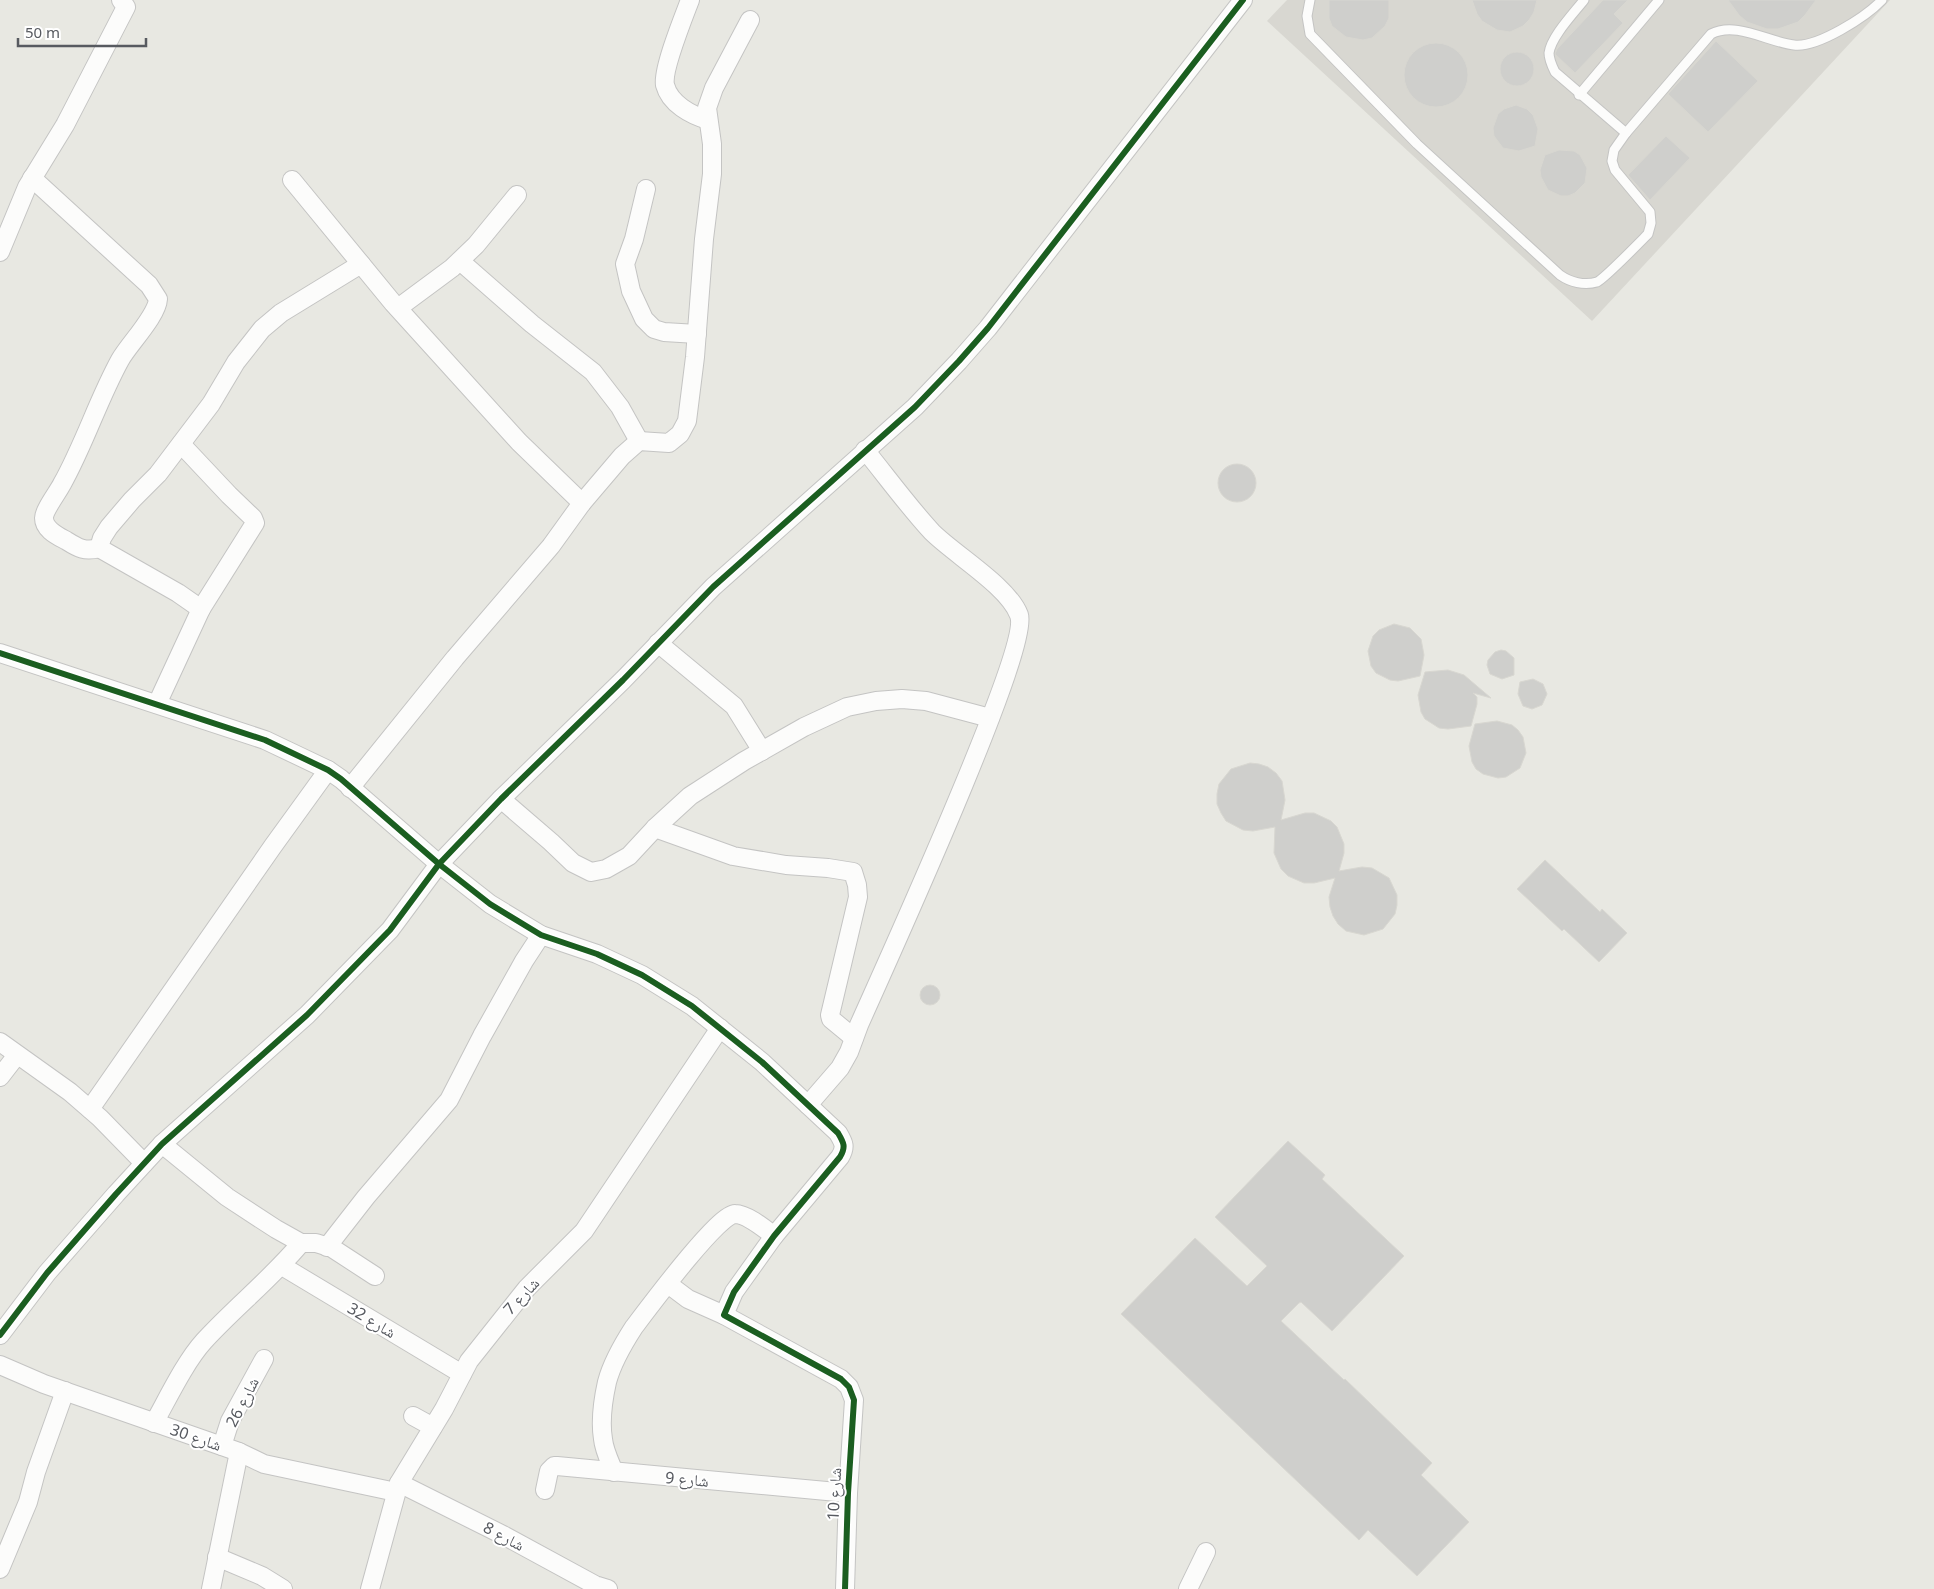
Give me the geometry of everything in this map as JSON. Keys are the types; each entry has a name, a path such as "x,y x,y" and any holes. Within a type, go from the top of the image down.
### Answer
{"street":[{"path":"0,252 27,187 64,125 126,7 121,0"},
{"path":"690,0 672,49 665,81 668,93 676,103 694,115 708,120"},
{"path":"0,1335 47,1273 144,1163 162,1144 307,1015 354,968 390,930 439,864 501,799 713,587 915,407 959,361 988,328 1243,0"},
{"path":"350,788 455,658 552,546 582,503 622,456 639,442 669,444 680,434 686,421 697,334 704,239 712,174 712,144 707,108 714,88 750,20"},
{"path":"32,178 149,285 158,299 156,309 121,359 97,407 68,474 45,513 46,525 53,533 78,548 84,550 98,548 178,592 201,610"},
{"path":"292,180 398,308 519,442 582,503"},
{"path":"646,189 634,240 625,264 631,291 644,319 654,329 664,332 697,334"},
{"path":"398,308 460,261 476,245 517,195"},
{"path":"460,261 532,324 593,372 620,407 639,442"},
{"path":"98,548 110,527 132,500 158,474 211,404 236,362 262,329 281,313 361,264"},
{"path":"157,704 201,610 255,523 253,518 181,444"},
{"path":"808,1105 840,1068 854,1038 967,778 990,718 1019,635 1021,624 1019,613 1011,601 986,575 955,552 932,531 865,450"},
{"path":"658,643 734,706 762,751"},
{"path":"0,653 265,740 328,770 439,864 490,904 541,935 598,954 642,975 692,1006 762,1062 838,1133 844,1144 844,1150 774,1236 734,1292 724,1315 688,1299 668,1284"},
{"path":"501,799 551,842 572,863 591,872 606,869 629,856 655,828 690,796 762,751 847,706 902,699 926,701 990,718"},
{"path":"90,1109 328,770"},
{"path":"655,828 733,856 786,865 853,872 858,885 858,897 830,1016 831,1019 854,1038"},
{"path":"327,1247 366,1196 449,1100 482,1036 524,961 541,935"},
{"name":"شارع 7","path":"370,1589 398,1487 469,1361 527,1288 584,1231 720,1028"},
{"path":"0,1042 70,1092 90,1109 144,1163"},
{"path":"0,1077 18,1055"},
{"path":"162,1144 227,1196 276,1229 301,1243 316,1243 327,1247 352,1260 375,1276"},
{"path":"614,1472 603,1440 603,1411 608,1381 618,1353 635,1327 704,1239 721,1220 730,1214 741,1215 762,1226 774,1236"},
{"path":"154,1422 174,1386 203,1342 282,1266 301,1243"},
{"name":"شارع 32","path":"282,1266 462,1374"},
{"name":"شارع 10","path":"724,1315 841,1379 849,1388 854,1400 848,1493 845,1589"},
{"name":"شارع 26","path":"222,1446 230,1421 264,1360"},
{"name":"شارع 30","path":"0,1365 65,1391 239,1452 264,1464 398,1487"},
{"path":"0,1569 28,1502 36,1472 65,1391"},
{"path":"413,1416 433,1427"},
{"path":"211,1589 239,1452"},
{"name":"شارع 9","path":"545,1490 549,1471 554,1466 848,1493"},
{"name":"شارع 8","path":"398,1487 504,1535 595,1585 608,1589"},
{"path":"1188,1589 1206,1552"},
{"path":"217,1557 262,1576 282,1589"}],"lane":[{"path":"1310,0 1307,16 1310,34 1417,144 1560,275 1568,280 1585,283 1599,281 1648,234 1651,223 1650,212 1615,170 1612,161 1614,150 1626,133 1711,34 1720,29 1734,30 1794,45 1808,45 1823,40 1871,11 1882,0"},
{"path":"1584,0 1552,43 1549,54 1550,63 1555,72 1579,95 1626,133"},
{"path":"1579,95 1659,0"}],"shaded area":[{"path":"1287,0 1890,0 1592,321 1267,21"}],"building":[{"path":"1329,0 1389,0 1389,18 1385,26 1372,38 1363,40 1346,37 1332,26 1329,18"},
{"path":"1472,0 1537,0 1534,12 1529,20 1523,26 1510,32 1497,30 1482,21 1477,14"},
{"path":"1603,0 1628,0 1614,14 1623,23 1575,73 1555,54 1557,49"},
{"path":"1728,0 1816,0 1798,22 1778,29 1767,29 1747,22"},
{"path":"1716,41 1758,81 1708,132 1668,94"},
{"path":"1430,43 1442,43 1459,52 1466,63 1468,75 1466,87 1459,98 1442,107 1430,107 1418,102 1409,93 1404,81 1404,69 1409,57 1418,48"},
{"path":"1517,52 1524,53 1529,57 1533,62 1533,76 1529,81 1524,85 1517,86 1510,85 1505,81 1501,76 1500,69 1501,62 1505,57 1510,53"},
{"path":"1516,105 1527,109 1533,115 1538,129 1535,146 1519,151 1503,148 1494,136 1493,128 1498,114 1504,109"},
{"path":"1666,136 1690,158 1650,200 1628,175"},
{"path":"1559,150 1574,151 1580,155 1587,168 1585,183 1575,193 1568,196 1561,196 1548,190 1541,177 1540,170 1545,155"},
{"path":"1237,464 1250,470 1256,483 1250,496 1237,502 1224,496 1218,483 1224,470"},
{"path":"1394,624 1410,628 1421,639 1424,655 1420,676 1398,681 1390,680 1376,673 1371,666 1368,651 1373,636 1379,630"},
{"path":"1506,651 1514,658 1514,675 1502,679 1490,674 1487,665 1488,660 1495,652"},
{"path":"1448,670 1464,675 1491,698 1473,693 1477,697 1477,704 1471,726 1448,729 1439,728 1425,719 1421,712 1418,695 1425,672"},
{"path":"1533,679 1543,684 1547,694 1542,705 1532,709 1523,706 1518,694 1520,682"},
{"path":"1497,721 1512,725 1518,730 1523,737 1526,753 1520,768 1506,777 1498,778 1483,774 1476,769 1472,762 1469,746 1475,724"},
{"path":"1250,763 1268,767 1282,781 1285,800 1281,820 1305,813 1314,813 1331,821 1337,827 1344,844 1344,853 1339,871 1362,867 1372,868 1389,878 1397,895 1397,905 1395,914 1383,929 1364,935 1346,931 1338,924 1330,907 1329,897 1335,878 1314,883 1304,883 1288,876 1281,869 1274,853 1275,827 1253,831 1243,830 1226,821 1217,804 1219,784 1231,769"},
{"path":"1545,860 1600,912 1602,909 1627,933 1599,962 1517,889"},
{"path":"926,985 934,985 940,991 940,999 934,1005 926,1005 920,999 920,991"},
{"path":"1288,1141 1325,1175 1322,1179 1404,1256 1332,1331 1301,1302 1281,1321 1345,1379 1432,1463 1421,1475 1469,1522 1417,1576 1368,1530 1359,1540 1121,1314 1195,1238 1247,1286 1267,1266 1215,1217"}],"cycle path":[{"path":"0,1335 47,1273 162,1144 307,1015 390,930 439,864 501,799 623,680 713,587 915,407 959,361 988,328 1243,0"},
{"path":"0,653 265,740 328,770 341,779 439,864 490,904 541,935 597,954 642,975 692,1006 762,1062 838,1133 844,1145 840,1157 774,1236 734,1292 724,1315 841,1379 849,1387 854,1400 848,1493 845,1589"}]}
